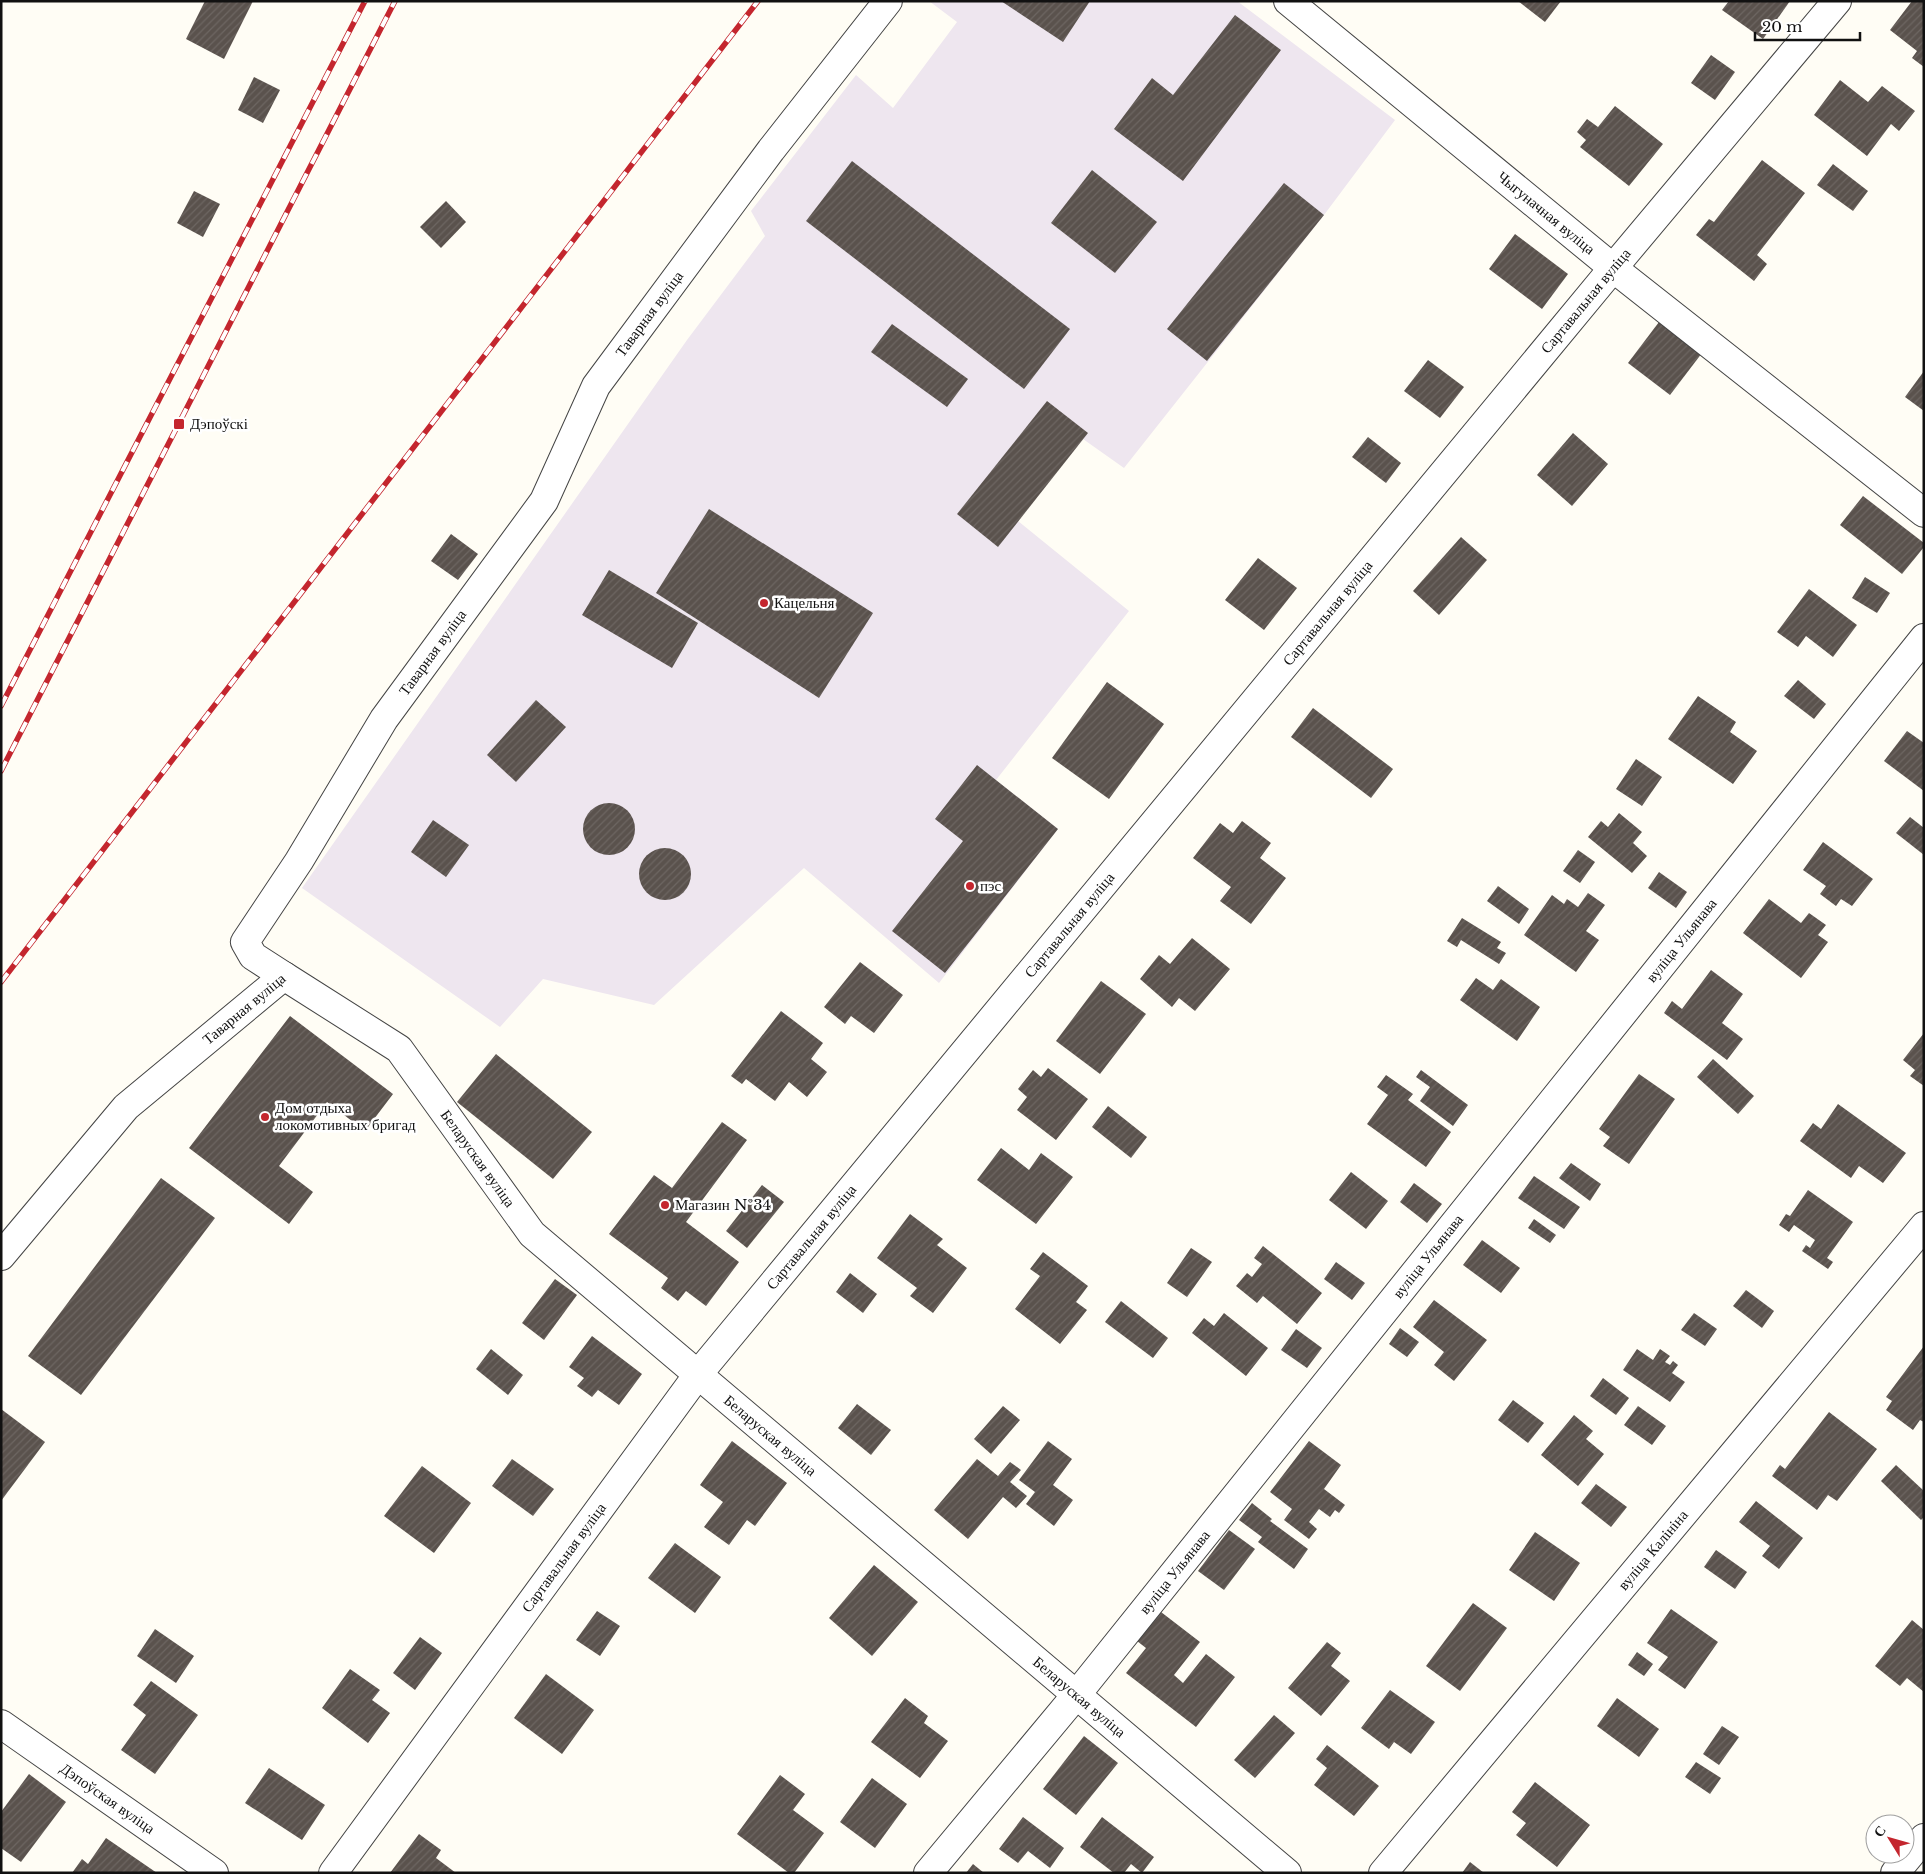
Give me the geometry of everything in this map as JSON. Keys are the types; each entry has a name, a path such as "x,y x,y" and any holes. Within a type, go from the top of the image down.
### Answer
{"street":[{"name":"Таварная вуліца","path":"1,1256 126,1107 284,976 253,956 245,942 299,861 384,720 544,500 596,386 770,150 888,1"},
{"name":"Чыгуначная вуліца","path":"1288,1 1613,268 1924,513"},
{"name":"Сартавальная вуліца","path":"333,1873 698,1373 1613,268 1837,1"},
{"name":"вуліца Ульянава","path":"928,1873 1077,1694 1924,638"},
{"name":"Беларуская вуліца","path":"284,976 399,1048 532,1234 1287,1873"},
{"name":"вуліца Калініна","path":"1383,1873 1924,1226"},
{"name":"Дэпоўская вуліца","path":"1,1724 214,1873"},
{"path":"1895,1873 1924,1838"}],"shaded area":[{"path":"929,1 1237,1 1395,120 1324,215 1124,468 1083,439 1018,521 1129,611 996,780 1058,829 939,983 804,868 654,1005 543,979 500,1027 302,888 687,340 765,236 751,211 856,75 893,108 957,22"}],"building":[{"path":"205,1 253,1 224,59 186,39"},
{"path":"1001,1 1090,1 1063,42"},
{"path":"1518,1 1561,1 1545,22"},
{"path":"1729,1 1790,1 1763,39 1722,10"},
{"path":"1912,1 1924,1 1924,67 1912,58 1917,51 1890,30"},
{"path":"1235,15 1281,50 1183,181 1114,129 1152,78 1173,95"},
{"path":"1711,55 1735,72 1715,100 1691,83"},
{"path":"254,77 280,90 263,123 238,110"},
{"path":"1840,80 1868,102 1882,86 1915,111 1899,131 1891,124 1867,156 1814,115"},
{"path":"1615,106 1663,144 1629,186 1580,147 1586,140 1577,132 1587,119 1598,127"},
{"path":"1762,160 1805,193 1757,255 1767,264 1754,281 1696,235 1709,219 1714,222"},
{"path":"852,161 1070,329 1024,389 806,221"},
{"path":"1833,164 1868,191 1853,211 1817,185"},
{"path":"1092,170 1157,222 1115,273 1051,223"},
{"path":"1284,183 1324,215 1207,361 1167,329"},
{"path":"194,191 220,204 203,237 177,223"},
{"path":"446,201 466,222 441,248 420,227"},
{"path":"1515,234 1568,274 1542,309 1489,269"},
{"path":"1659,322 1702,353 1670,395 1628,363"},
{"path":"892,324 968,379 947,407 871,352"},
{"path":"1428,360 1464,387 1440,418 1404,391"},
{"path":"1924,371 1924,411 1905,397"},
{"path":"1047,401 1088,433 998,547 957,514"},
{"path":"1573,433 1608,464 1572,506 1537,475"},
{"path":"1368,437 1401,463 1386,483 1352,457"},
{"path":"1863,496 1924,543 1924,547 1902,574 1840,525"},
{"name":"Кацельня","path":"709,509 873,613 819,698 656,593"},
{"path":"451,534 478,554 458,580 431,561"},
{"path":"1461,537 1487,560 1439,615 1413,591"},
{"path":"1258,558 1297,588 1264,630 1225,600"},
{"path":"609,570 698,623 672,668 582,615"},
{"path":"1865,577 1890,593 1877,613 1852,598"},
{"path":"1809,589 1857,625 1833,657 1806,636 1798,647 1777,632"},
{"path":"1798,680 1826,704 1814,719 1784,696"},
{"path":"1107,682 1164,724 1109,799 1052,758"},
{"path":"1698,696 1736,722 1730,732 1757,751 1733,784 1668,739"},
{"path":"536,700 566,727 516,782 487,755"},
{"path":"1313,708 1393,769 1371,798 1291,737"},
{"path":"1907,731 1924,743 1924,791 1884,761"},
{"path":"1636,759 1662,777 1642,806 1616,789"},
{"name":"пэс","path":"977,765 1058,829 945,973 892,931 963,841 935,819"},
{"path":"604,803 614,803 628,810 635,824 635,834 628,848 614,855 604,855 594,851 587,844 583,834 583,824 587,814 594,807"},
{"path":"1619,813 1642,832 1633,843 1647,856 1632,873 1588,837 1601,821 1608,827"},
{"path":"1910,817 1924,828 1924,855 1896,833"},
{"path":"433,820 469,845 446,877 411,852"},
{"path":"1242,821 1271,843 1260,858 1286,878 1251,924 1220,901 1231,887 1193,858 1220,823 1233,833"},
{"path":"1823,842 1873,879 1852,906 1841,899 1836,906 1820,894 1826,886 1803,870"},
{"path":"660,848 670,848 684,855 691,869 691,879 684,893 670,900 660,900 650,896 643,889 639,879 639,869 643,859 650,852"},
{"path":"1578,850 1595,862 1580,883 1563,871"},
{"path":"1659,872 1687,892 1676,908 1648,888"},
{"path":"1498,886 1529,909 1519,924 1487,901"},
{"path":"1588,893 1605,905 1586,931 1599,940 1576,972 1524,935 1552,895 1564,904 1567,899 1578,907"},
{"path":"1769,899 1801,923 1809,913 1826,925 1818,935 1828,942 1801,978 1743,933"},
{"path":"1462,918 1501,942 1497,948 1506,953 1499,964 1461,940 1457,947 1447,941"},
{"path":"1192,938 1230,969 1195,1011 1179,998 1172,1007 1140,979 1159,955 1170,964"},
{"path":"860,962 903,995 874,1033 851,1016 845,1024 824,1007"},
{"path":"1711,970 1743,994 1722,1023 1743,1039 1727,1060 1664,1013 1672,1001 1682,1009"},
{"path":"1476,978 1493,990 1501,979 1540,1007 1517,1041 1460,1000"},
{"path":"1101,981 1146,1014 1100,1074 1056,1041"},
{"path":"781,1011 823,1043 811,1059 827,1072 807,1097 789,1082 775,1101 746,1079 742,1084 731,1076"},
{"name":"Дом отдыха локомотивных бригад","path":"290,1016 393,1094 365,1131 327,1102 279,1166 313,1192 289,1224 189,1148"},
{"path":"1924,1033 1924,1086 1910,1076 1915,1070 1903,1060"},
{"path":"496,1054 592,1132 553,1179 457,1102"},
{"path":"1713,1059 1754,1096 1738,1114 1697,1077"},
{"path":"1048,1068 1088,1099 1056,1140 1017,1110 1027,1097 1018,1089 1033,1070 1041,1077"},
{"path":"1421,1070 1468,1105 1453,1126 1420,1101 1430,1087 1416,1077"},
{"path":"1639,1074 1675,1099 1629,1164 1603,1146 1610,1137 1599,1129"},
{"path":"1386,1075 1413,1094 1408,1100 1451,1132 1426,1167 1367,1124 1388,1095 1377,1087"},
{"path":"1838,1104 1906,1153 1883,1183 1859,1166 1851,1178 1800,1141 1813,1123 1821,1129"},
{"path":"1108,1106 1147,1137 1131,1158 1092,1127"},
{"name":"Магазин №34","path":"722,1122 747,1140 686,1222 739,1262 706,1306 686,1291 678,1301 661,1288 668,1278 609,1234 654,1175 672,1188"},
{"path":"1001,1148 1029,1170 1041,1153 1073,1177 1036,1224 977,1180"},
{"path":"1571,1163 1601,1184 1590,1201 1559,1178"},
{"path":"1351,1172 1388,1201 1366,1229 1329,1200"},
{"path":"1534,1176 1580,1207 1564,1229 1518,1198"},
{"path":"161,1178 215,1218 81,1395 28,1356"},
{"path":"1414,1183 1442,1204 1427,1223 1400,1202"},
{"path":"762,1185 784,1202 747,1248 726,1231"},
{"path":"1808,1190 1853,1222 1827,1258 1833,1262 1828,1269 1802,1251 1806,1245 1810,1248 1815,1240 1794,1225 1789,1232 1779,1225 1786,1214 1790,1216"},
{"path":"910,1214 943,1239 937,1245 967,1268 933,1313 910,1296 917,1288 877,1258"},
{"path":"1534,1219 1556,1235 1550,1243 1528,1228"},
{"path":"1482,1240 1520,1268 1501,1293 1463,1265"},
{"path":"1263,1246 1322,1293 1297,1324 1263,1296 1257,1303 1236,1286 1247,1273 1252,1277 1262,1264 1254,1258"},
{"path":"1191,1248 1212,1262 1187,1297 1167,1283"},
{"path":"1043,1252 1088,1286 1076,1302 1087,1310 1060,1344 1015,1309 1040,1276 1030,1269"},
{"path":"1336,1262 1365,1283 1352,1300 1324,1279"},
{"path":"850,1273 877,1294 863,1313 836,1292"},
{"path":"555,1279 577,1295 544,1340 522,1323"},
{"path":"1746,1290 1774,1311 1762,1328 1733,1306"},
{"path":"1434,1300 1487,1340 1454,1381 1434,1365 1444,1352 1413,1327"},
{"path":"1121,1301 1168,1338 1153,1358 1105,1322"},
{"path":"1224,1313 1268,1348 1246,1376 1192,1333 1204,1318 1214,1326"},
{"path":"1694,1313 1717,1329 1705,1346 1681,1330"},
{"path":"1400,1328 1419,1342 1407,1357 1389,1344"},
{"path":"1296,1329 1322,1348 1307,1368 1281,1350"},
{"path":"592,1336 642,1374 619,1405 598,1390 592,1397 577,1386 584,1378 569,1367"},
{"path":"1924,1346 1924,1422 1920,1420 1913,1430 1886,1410 1892,1401 1886,1397"},
{"path":"491,1349 523,1375 508,1395 476,1369"},
{"path":"1637,1349 1653,1360 1660,1349 1670,1356 1665,1362 1670,1365 1673,1361 1678,1365 1672,1373 1685,1382 1670,1402 1623,1370"},
{"path":"1603,1378 1629,1398 1616,1415 1590,1396"},
{"path":"1513,1400 1544,1423 1528,1443 1498,1420"},
{"path":"857,1404 891,1430 871,1455 838,1428"},
{"path":"1003,1406 1020,1420 991,1454 974,1439"},
{"path":"1638,1406 1666,1426 1652,1445 1624,1425"},
{"path":"1,1409 45,1442 1,1501"},
{"path":"1829,1412 1877,1449 1837,1501 1828,1495 1817,1510 1772,1476 1780,1465 1785,1469"},
{"path":"1574,1415 1593,1431 1586,1439 1604,1454 1578,1486 1541,1455"},
{"path":"732,1441 787,1483 755,1526 747,1520 729,1545 704,1527 723,1502 700,1485"},
{"path":"1048,1441 1072,1459 1053,1485 1073,1500 1054,1526 1026,1504 1035,1492 1019,1480"},
{"path":"1309,1441 1341,1465 1324,1489 1345,1505 1339,1513 1335,1510 1330,1517 1319,1509 1309,1522 1317,1529 1309,1539 1284,1520 1292,1509 1270,1492"},
{"path":"512,1459 554,1489 533,1516 492,1486"},
{"path":"977,1459 998,1476 1010,1462 1021,1470 1010,1482 1027,1496 1016,1508 1003,1497 968,1539 934,1510"},
{"path":"1896,1465 1924,1491 1924,1517 1921,1520 1881,1481"},
{"path":"422,1466 471,1503 434,1553 384,1516"},
{"path":"1596,1484 1627,1507 1611,1527 1581,1503"},
{"path":"1756,1501 1803,1538 1779,1569 1762,1556 1770,1546 1739,1522"},
{"path":"1252,1503 1272,1519 1270,1521 1308,1549 1294,1569 1258,1542 1262,1537 1239,1520"},
{"path":"1229,1530 1255,1549 1224,1590 1198,1571"},
{"path":"1535,1532 1580,1563 1554,1601 1509,1570"},
{"path":"675,1543 721,1577 695,1613 648,1578"},
{"path":"1716,1550 1747,1572 1735,1589 1704,1567"},
{"path":"874,1565 918,1602 872,1656 829,1618"},
{"path":"1473,1603 1507,1628 1460,1691 1426,1666"},
{"path":"1671,1609 1718,1642 1685,1689 1658,1670 1668,1657 1647,1643"},
{"path":"597,1611 620,1626 600,1656 576,1640"},
{"path":"1161,1612 1200,1642 1174,1675 1183,1683 1206,1654 1235,1677 1196,1727 1126,1673 1146,1648 1137,1641"},
{"path":"1912,1620 1924,1630 1924,1692 1907,1678 1900,1686 1875,1666"},
{"path":"155,1629 194,1656 176,1683 137,1656"},
{"path":"420,1637 442,1653 415,1690 393,1673"},
{"path":"1327,1642 1341,1653 1331,1666 1350,1681 1321,1716 1288,1688"},
{"path":"1637,1652 1653,1664 1644,1676 1628,1665"},
{"path":"350,1669 380,1690 372,1700 390,1713 368,1743 322,1708"},
{"path":"546,1674 594,1710 562,1754 514,1718"},
{"path":"151,1681 198,1715 155,1774 121,1750 146,1715 133,1705"},
{"path":"1390,1690 1435,1722 1411,1754 1394,1742 1389,1749 1361,1728"},
{"path":"905,1698 928,1716 924,1723 948,1741 920,1778 871,1742"},
{"path":"1617,1698 1659,1729 1639,1757 1597,1726"},
{"path":"1274,1715 1295,1733 1255,1778 1234,1760"},
{"path":"1722,1726 1739,1737 1719,1765 1703,1754"},
{"path":"1084,1736 1118,1763 1076,1815 1043,1789"},
{"path":"1327,1745 1379,1786 1354,1816 1314,1785 1327,1768 1316,1759"},
{"path":"1696,1762 1721,1778 1710,1794 1685,1777"},
{"path":"269,1768 325,1805 302,1840 245,1803"},
{"path":"29,1774 66,1802 21,1862 1,1848 1,1812"},
{"path":"780,1775 805,1794 793,1810 824,1833 794,1873 789,1873 737,1834"},
{"path":"872,1778 907,1804 875,1848 840,1822"},
{"path":"1535,1782 1590,1825 1557,1867 1516,1835 1526,1823 1512,1812"},
{"path":"1023,1817 1064,1848 1050,1868 1028,1851 1018,1863 999,1849"},
{"path":"1102,1817 1154,1857 1142,1873 1131,1864 1124,1873 1114,1873 1080,1847"},
{"path":"419,1834 441,1850 436,1858 456,1873 390,1873"},
{"path":"106,1838 157,1873 72,1873 82,1859 88,1864"},
{"path":"1470,1862 1484,1873 1462,1873"},
{"path":"973,1864 984,1873 966,1873"}],"railway":[{"path":"1,706 365,1"},
{"path":"1,771 395,1"},
{"path":"1,982 758,1"}],"place":[{"name":"Дэпоўскі","path":"179,424"},
{"name":"Кацельня","path":"764,603"},
{"name":"пэс","path":"970,886"},
{"name":"Дом отдыха локомотивных бригад","path":"265,1117"},
{"name":"Магазин №34","path":"665,1205"}]}
